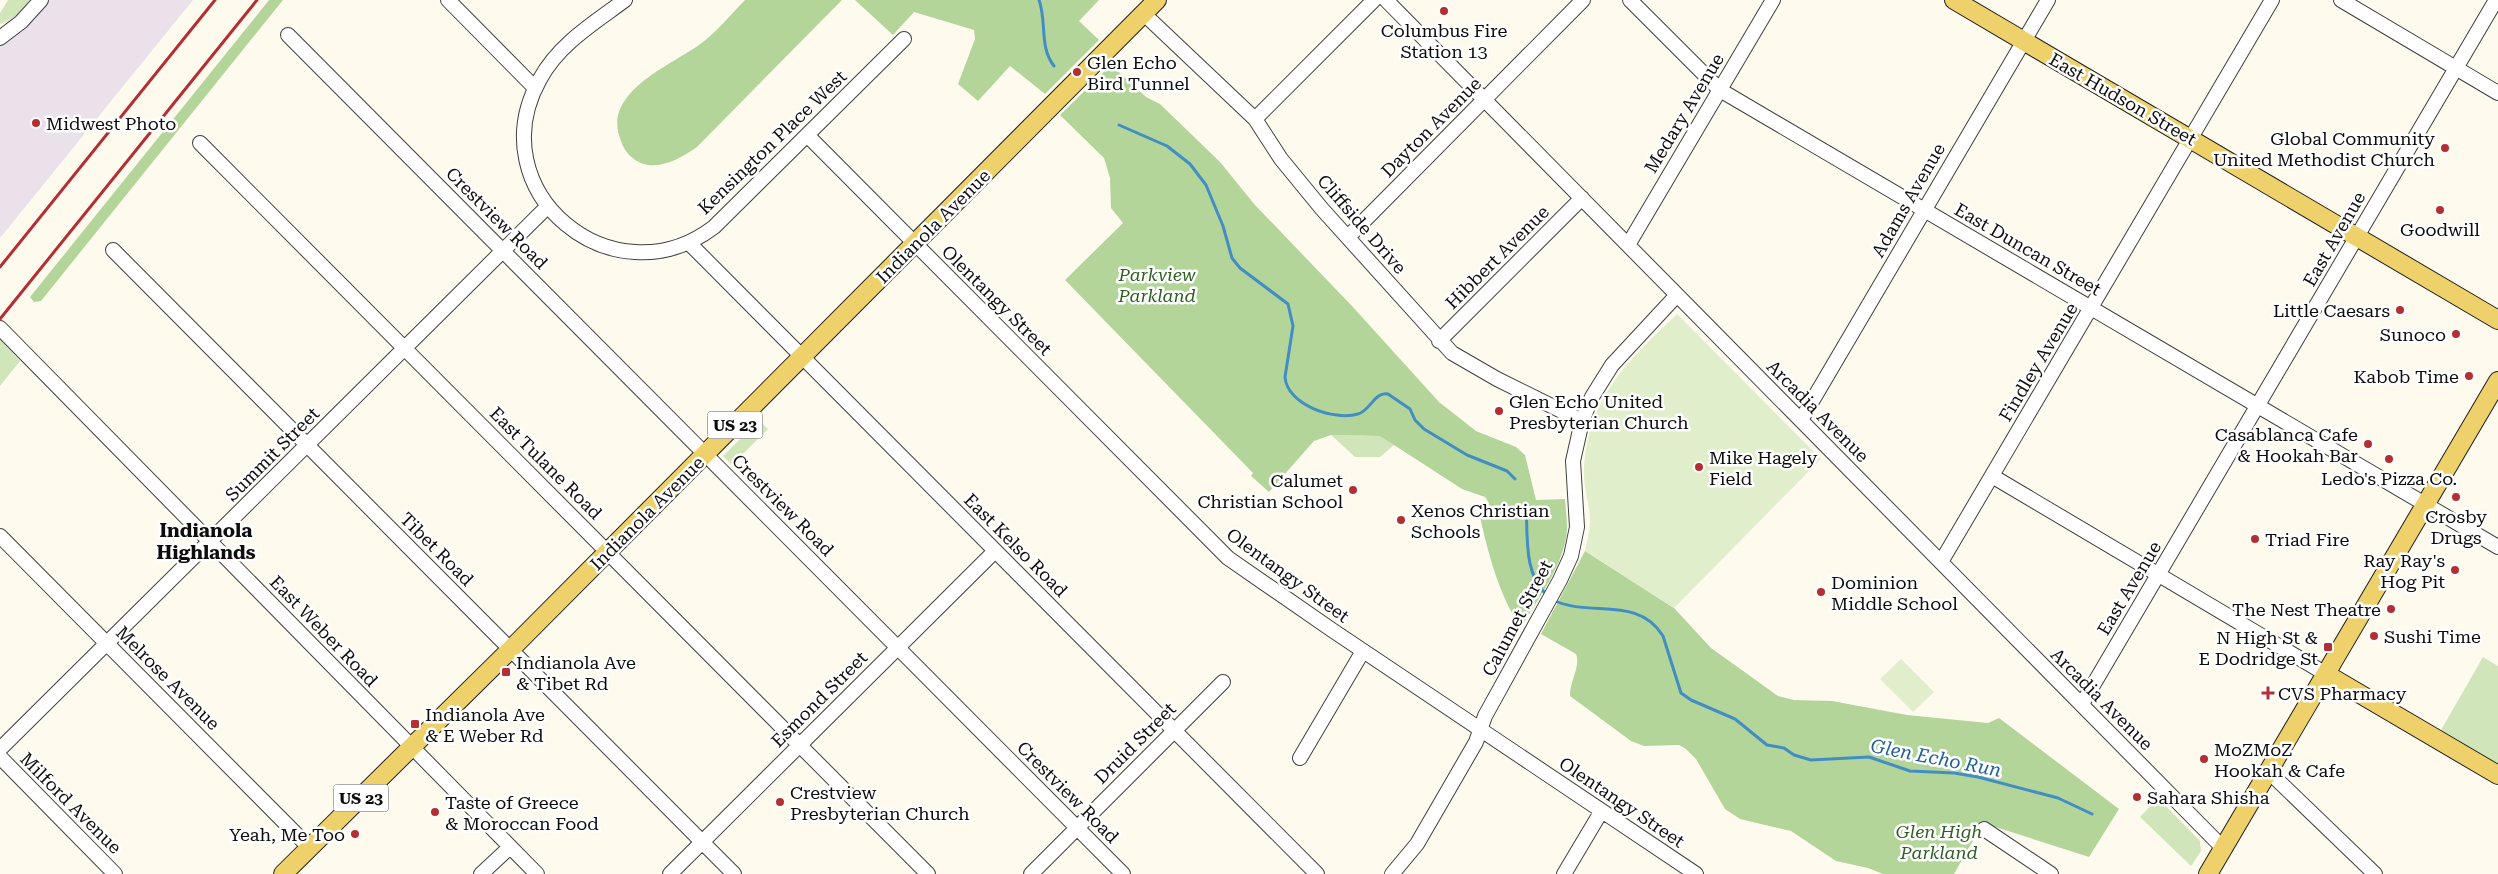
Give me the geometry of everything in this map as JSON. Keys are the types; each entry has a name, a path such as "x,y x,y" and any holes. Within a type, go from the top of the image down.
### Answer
{"main road":[{"name":"Indianola Avenue","path":"283,874 706,454 1157,0"},
{"name":"East Hudson Street","path":"1954,0 2498,320"},
{"path":"2208,874 2498,381"},
{"path":"2326,674 2498,776"}],"street":[{"path":"0,38 21,22 41,0"},
{"path":"448,0 535,88"},
{"name":"Kensington Place West","path":"625,0 568,44 552,62 535,88 527,117 525,149 532,179 547,207 570,229 602,246 642,253 666,250 689,243 722,220 904,38"},
{"path":"1255,119 1374,0"},
{"name":"Arcadia Avenue","path":"1386,0 2223,848"},
{"name":"Dayton Avenue","path":"1348,237 1583,0"},
{"name":"East Duncan Street","path":"1630,0 1720,90 2498,547"},
{"name":"Medary Avenue","path":"1628,245 1773,0"},
{"name":"Adams Avenue","path":"1801,420 2048,0"},
{"name":"Findley Avenue","path":"1941,562 2272,0"},
{"path":"2341,0 2498,93"},
{"name":"East Avenue","path":"2082,704 2496,0"},
{"name":"Cliffside Drive","path":"1144,13 1255,119 1281,158 1439,341 1466,363 1582,421"},
{"path":"0,28 21,22"},
{"name":"Crestview Road","path":"288,35 1123,874"},
{"name":"Olentangy Street","path":"807,135 1212,543 1246,572 1696,874"},
{"name":"East Tulane Road","path":"200,143 928,874"},
{"name":"Hibbert Avenue","path":"1439,341 1582,198"},
{"name":"Summit Street","path":"0,749 504,252 547,207"},
{"name":"East Kelso Road","path":"689,243 1317,874"},
{"name":"Tibet Road","path":"113,250 734,874"},
{"name":"Calumet Street","path":"1392,874 1417,844 1476,742 1485,716 1564,572 1575,540 1577,516 1573,461 1582,421 1592,397 1612,365 1677,295"},
{"name":"East Weber Road","path":"0,328 537,874"},
{"path":"1992,476 2326,674"},
{"name":"Melrose Avenue","path":"0,536 310,848"},
{"name":"Esmond Street","path":"670,874 996,551"},
{"path":"1300,758 1363,651"},
{"name":"Druid Street","path":"1031,874 1223,682"},
{"name":"Milford Avenue","path":"0,757 115,874"},
{"path":"2268,771 2375,874"},
{"path":"1564,874 1601,812"},
{"path":"1984,829 2051,874"},
{"path":"481,874 510,847"}],"shaded area":[{"path":"32,0 193,0 0,238 0,39 9,33 5,22"}],"green space":[{"path":"8,0 32,0 15,16 0,24 0,13"},
{"path":"269,0 283,0 41,301 34,302 30,297"},
{"path":"745,0 842,0 697,147 678,159 663,164 648,165 633,158 622,144 619,135 618,119 622,105 631,92 658,71 699,45"},
{"path":"855,0 1099,0 1079,21 1099,40 1045,94 1010,66 978,101 958,84 975,39 974,30 914,12 893,35"},
{"name":"Parkview Parkland","path":"1111,65 1146,97 1160,104 1220,162 1255,205 1352,306 1439,402 1476,431 1516,447 1525,455 1536,500 1565,499 1567,530 1561,556 1556,569 1521,628 1501,589 1487,546 1480,517 1489,503 1485,497 1462,489 1380,436 1331,435 1314,441 1269,492 1251,476 1253,473 1065,280 1123,223 1111,208 1110,178 1104,158 1060,115"},
{"name":"Mike Hagely Field","path":"1677,314 1821,459 1674,608 1585,551 1590,521 1584,475 1586,449 1592,425 1612,384 1626,366"},
{"path":"0,339 20,361 0,386"},
{"path":"759,420 768,429 732,465 723,456"},
{"path":"1331,435 1381,436 1394,445 1380,457 1355,457"},
{"name":"Glen High Parkland","path":"1585,551 1674,608 1711,648 1778,696 1794,700 1832,701 1907,715 1988,723 1999,718 2119,809 2089,857 1983,823 1954,874 1883,874 1868,868 1836,861 1791,831 1740,819 1725,809 1696,759 1686,749 1679,745 1644,746 1631,741 1570,696 1577,664 1576,654 1541,634"},
{"path":"2483,657 2498,666 2498,764 2441,730"},
{"path":"1901,659 1934,692 1913,712 1880,679"},
{"path":"2158,798 2200,841 2201,851 2191,866 2140,817"}],"waterway":[{"name":"Glen Echo Run","path":"1039,0 1043,17 1046,51 1054,66"},
{"name":"Glen Echo Run","path":"1119,125 1167,146 1190,164 1206,185 1223,226 1232,258 1240,268 1288,304 1293,326 1285,377 1288,387 1294,396 1313,409 1325,413 1348,416 1362,412 1380,395 1388,394 1410,409 1415,420 1424,429 1467,455 1507,471 1515,479"},
{"name":"Glen Echo Run","path":"1526,505 1530,565 1539,587 1547,595"},
{"name":"Glen Echo Run","path":"1553,600 1567,605 1627,611 1653,623 1663,636 1681,693 1691,700 1735,719 1767,745 1784,748 1794,755 1811,760 1869,757 1910,771 1954,773 1978,777 2058,798 2092,814"}],"railway":[{"path":"0,267 215,0"},
{"path":"0,319 257,0"}],"place":[{"name":"Columbus Fire Station 13","path":"1444,11"},
{"name":"Glen Echo Bird Tunnel","path":"1077,72"},
{"name":"Midwest Photo","path":"36,123"},
{"name":"Global Community United Methodist Church","path":"2445,148"},
{"name":"Goodwill","path":"2440,210"},
{"name":"Little Caesars","path":"2400,310"},
{"name":"Sunoco","path":"2456,334"},
{"name":"Kabob Time","path":"2469,376"},
{"name":"Glen Echo United Presbyterian Church","path":"1499,411"},
{"name":"Casablanca Cafe & Hookah Bar","path":"2368,444"},
{"name":"Ledo's Pizza Co.","path":"2389,459"},
{"name":"Mike Hagely Field","path":"1699,467"},
{"name":"Calumet Christian School","path":"1353,490"},
{"name":"Crosby Drugs","path":"2456,497"},
{"name":"Xenos Christian Schools","path":"1401,520"},
{"name":"Triad Fire","path":"2255,539"},
{"name":"Ray Ray's Hog Pit","path":"2455,570"},
{"name":"Dominion Middle School","path":"1821,592"},
{"name":"The Nest Theatre","path":"2391,609"},
{"name":"Sushi Time","path":"2374,636"},
{"name":"N High St & E Dodridge St","path":"2328,647"},
{"name":"Indianola Ave & Tibet Rd","path":"506,672"},
{"name":"CVS Pharmacy","path":"2268,693"},
{"name":"Indianola Ave & E Weber Rd","path":"415,724"},
{"name":"MoZMoZ Hookah & Cafe","path":"2204,759"},
{"name":"Sahara Shisha","path":"2137,797"},
{"name":"Crestview Presbyterian Church","path":"780,802"},
{"name":"Taste of Greece & Moroccan Food","path":"435,812"},
{"name":"Yeah, Me Too","path":"355,834"}],"district":[{"name":"Indianola Highlands","path":"206,541"}]}
